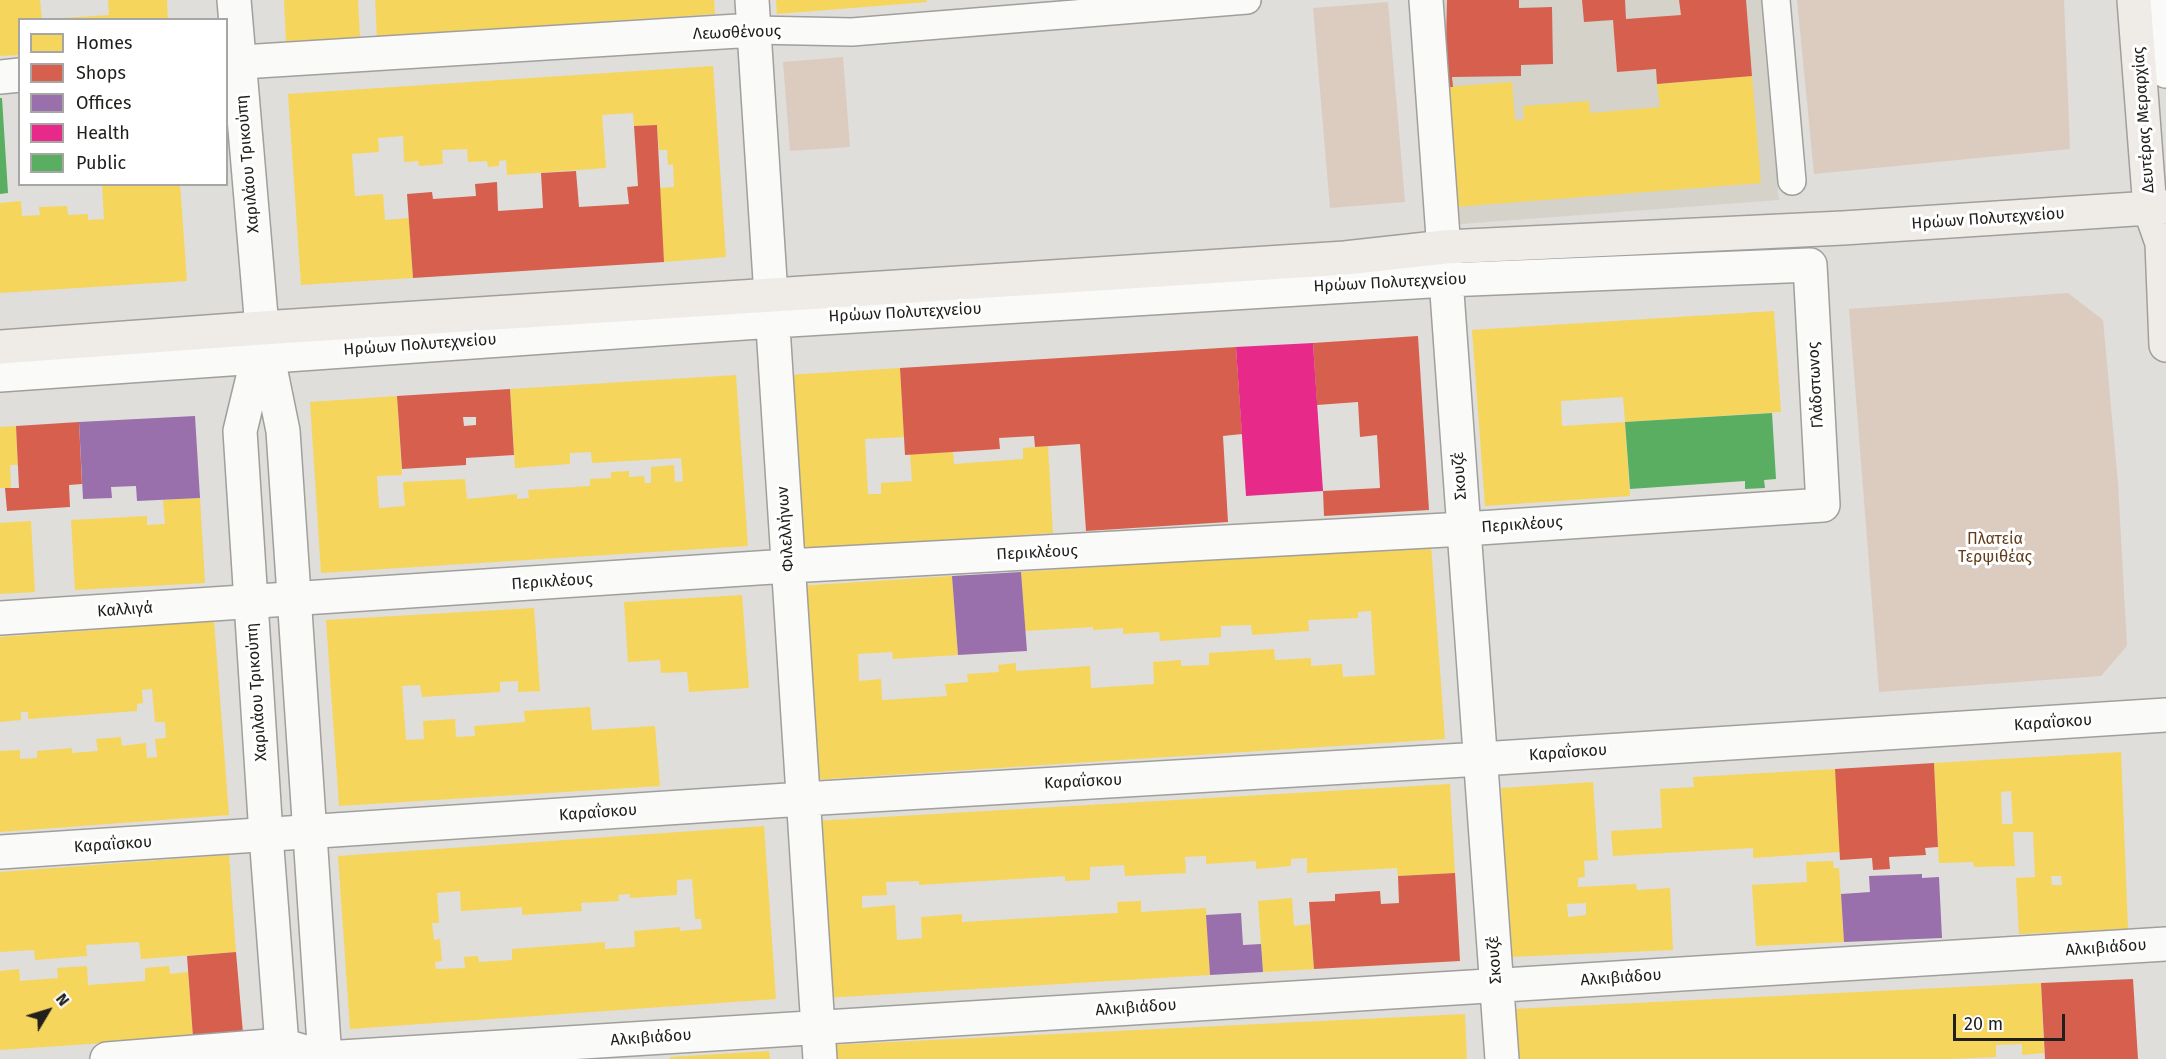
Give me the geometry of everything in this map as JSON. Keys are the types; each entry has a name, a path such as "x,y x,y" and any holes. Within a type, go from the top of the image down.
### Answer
{"main road":[{"name":"Δευτέρας Μεραρχίας","path":"2134,0 2161,223 2166,345"},
{"name":"Ηρώων Πολυτεχνείου","path":"0,347 263,347 701,301 772,308 893,289 1345,258 1445,247 1811,230 2161,223"}],"street":[{"name":"Χαριλάου Τρικούπη","path":"234,0 233,62 263,347 283,431 325,1059"},
{"name":"Λεωσθένους","path":"233,62 753,15 852,32 1247,0"},
{"name":"Σκουζέ","path":"1426,0 1502,1059"},
{"path":"1776,0 1791,181"},
{"name":"Δευτέρας Μεραρχίας","path":"2161,0 2166,71"},
{"name":"Φιλελλήνων","path":"753,15 819,1043"},
{"path":"0,77 18,75"},
{"name":"Ηρώων Πολυτεχνείου","path":"772,308 1810,265"},
{"name":"Γλάδστωνος","path":"1810,265 1823,505"},
{"name":"Χαριλάου Τρικούπη","path":"263,347 240,431 282,1052"},
{"name":"Ηρώων Πολυτεχνείου","path":"0,375 263,347"},
{"name":"Περικλέους","path":"251,603 789,566 1464,529 1823,505"},
{"name":"Καλλιγά","path":"0,618 251,603"},
{"name":"Καραΐσκου","path":"0,852 803,799 2166,715"},
{"name":"Αλκιβιάδου","path":"107,1059 282,1052 325,1059 819,1043 1497,985 2166,944"}],"shaded area":[{"path":"1429,0 1761,0 1779,200 1448,225"}],"green space":[{"path":"1797,0 2064,0 2070,149 1814,174"},
{"path":"1388,2 1405,202 1330,208 1313,8"},
{"path":"843,57 850,147 790,151 783,62"},
{"name":"Πλατεία Τερψιθέας","path":"2068,293 2103,320 2118,483 2127,646 2101,676 1879,692 1849,309"}],"building: Homes":[{"path":"0,0 40,0 42,18 18,18 18,55 0,56"},
{"path":"108,0 167,0 168,18 64,18 109,15"},
{"path":"284,0 358,0 360,38 286,42"},
{"path":"375,0 714,0 715,14 377,37"},
{"path":"776,0 926,0 927,2 777,14"},
{"path":"713,66 726,257 664,262 659,188 674,187 673,164 668,165 667,150 659,150 657,125 634,126 633,113 602,115 606,168 507,175 506,160 499,161 499,166 488,167 487,161 468,162 467,149 442,150 443,164 419,166 418,161 404,162 403,136 378,138 379,152 352,154 355,196 383,194 385,220 409,218 413,278 301,285 288,94"},
{"path":"1752,76 1761,183 1455,207 1445,87 1512,82 1515,120 1524,120 1523,106 1589,101 1590,113 1660,107 1657,84"},
{"path":"102,186 180,186 187,281 0,293 0,203 21,201 22,216 40,215 39,207 67,206 68,215 88,214 88,220 104,219"},
{"path":"1774,311 1781,412 1625,422 1630,496 1485,506 1472,330","holes":["1623,397 1625,422 1562,426 1561,401"]},
{"path":"900,368 904,437 865,439 868,494 881,494 881,483 912,481 910,454 953,452 954,464 1023,459 1023,448 1048,446 1053,533 798,549 787,375"},
{"path":"736,375 748,546 321,573 310,402 397,396 402,475 377,476 379,508 405,506 403,482 465,479 467,499 517,494 517,499 529,498 528,490 590,486 590,479 611,478 611,472 629,471 629,477 644,476 645,483 651,483 651,467 674,465 675,482 683,481 681,458 592,463 591,452 570,453 570,464 515,468 510,389"},
{"path":"16,426 18,465 10,465 11,488 0,488 0,427"},
{"path":"200,498 205,583 75,590 71,520 147,516 147,525 165,524 163,500"},
{"path":"31,521 35,592 0,594 0,523"},
{"path":"1431,545 1445,739 812,780 799,586 952,576 958,655 893,659 892,652 858,654 859,681 881,679 882,700 947,696 945,684 968,682 967,674 999,672 998,665 1016,663 1016,671 1090,666 1091,688 1154,684 1153,662 1181,660 1181,666 1209,665 1209,653 1274,649 1275,660 1311,658 1311,666 1342,664 1343,677 1375,675 1371,611 1358,612 1358,618 1308,620 1309,631 1252,635 1251,625 1221,626 1221,637 1160,641 1159,632 1123,634 1123,628 1093,630 1093,627 1025,631 1021,572"},
{"path":"742,595 749,688 689,692 687,672 661,673 660,660 628,662 624,602"},
{"path":"534,608 540,691 518,692 518,681 500,682 500,692 422,697 420,685 402,686 406,740 424,739 423,721 455,719 456,737 475,736 474,726 525,722 524,711 590,707 592,730 655,726 660,786 339,806 326,620"},
{"path":"214,621 229,815 0,832 0,751 20,750 20,759 37,758 37,751 72,748 72,753 98,751 96,739 121,737 122,746 146,743 147,758 157,757 155,739 166,738 165,722 155,722 152,689 142,690 143,703 137,704 137,711 28,719 28,712 21,712 21,720 0,722 0,637"},
{"path":"2121,752 2128,929 2019,934 2016,878 2035,877 2033,832 2013,832 2015,866 1974,867 1973,862 1939,863 1934,763","holes":["2011,791 2013,824 2002,824 2001,792","2051,876 2061,876 2062,885 2052,885"]},
{"path":"1835,769 1840,852 1753,858 1753,848 1613,856 1611,831 1662,828 1660,789 1694,787 1693,777"},
{"path":"1593,782 1598,860 1584,861 1585,877 1578,878 1578,887 1636,884 1637,890 1670,888 1673,950 1511,957 1501,788","holes":["1586,903 1586,915 1568,917 1567,904"]},
{"path":"1450,784 1455,873 1398,876 1397,868 1307,873 1307,858 1291,859 1291,866 1256,869 1256,861 1206,864 1206,856 1185,857 1186,873 1125,876 1124,865 1090,867 1090,880 1065,881 1065,876 919,885 919,881 886,882 887,895 862,896 862,908 895,905 897,940 922,938 921,917 962,914 962,922 1118,913 1117,902 1141,901 1141,912 1206,908 1210,975 825,998 814,821"},
{"path":"764,826 776,999 350,1029 338,856","holes":["692,879 695,919 701,919 702,929 680,931 680,927 634,931 635,947 605,949 605,942 512,949 512,960 479,962 478,956 464,957 465,968 436,969 435,962 442,961 440,939 434,940 432,923 439,923 437,893 460,891 461,911 522,907 522,915 582,911 581,903 619,901 618,895 630,894 630,898 677,895 677,880"]},
{"path":"229,855 236,952 141,959 139,942 86,945 87,956 35,960 34,950 0,952 0,872"},
{"path":"1833,861 1834,868 1839,868 1844,942 1756,946 1752,885 1807,882 1806,862"},
{"path":"1292,898 1294,926 1310,924 1314,969 1263,972 1258,901"},
{"path":"87,966 88,985 145,981 145,968 169,966 170,974 188,972 193,1037 0,1050 0,971 19,969 20,981 58,978 57,968"},
{"path":"2041,983 2044,1053 2022,1055 2022,1044 1996,1045 1996,1057 1949,1059 1517,1059 1513,1009"},
{"path":"1465,1014 1467,1059 831,1059 830,1045"},
{"path":"769,1051 770,1059 670,1059 670,1057"}],"building: Shops":[{"path":"1447,0 1519,0 1519,8 1552,7 1553,64 1521,65 1521,76 1452,77 1453,87 1445,87"},
{"path":"1582,0 1625,0 1626,19 1681,15 1679,0 1746,0 1752,76 1657,84 1656,69 1617,72 1613,20 1584,22"},
{"path":"657,125 664,262 413,278 407,194 432,192 433,199 476,196 475,184 497,182 498,211 543,208 541,173 576,171 579,207 629,204 627,187 638,186 634,126"},
{"path":"1418,336 1429,510 1324,516 1323,491 1380,488 1377,435 1360,437 1358,402 1317,405 1313,343"},
{"path":"1236,347 1242,434 1223,436 1228,522 1086,531 1080,444 1035,447 1034,436 999,438 1000,449 905,455 900,368"},
{"path":"510,389 514,455 466,458 466,465 402,469 397,396","holes":["463,417 476,417 476,425 464,426"]},
{"path":"79,422 82,484 69,485 70,507 7,511 5,488 19,488 16,426"},
{"path":"1934,763 1938,847 1925,848 1926,855 1889,857 1890,869 1873,870 1872,858 1840,860 1835,769"},
{"path":"1455,873 1460,961 1314,969 1309,902 1335,901 1335,894 1380,891 1381,904 1399,903 1398,876"},
{"path":"236,952 243,1033 193,1037 187,956"},
{"path":"2133,979 2138,1059 2045,1059 2041,983"}],"building: Offices":[{"path":"195,416 200,498 137,501 136,486 111,487 112,498 83,499 79,422"},
{"path":"1021,572 1027,651 958,655 952,576"},
{"path":"1922,874 1922,878 1939,877 1942,938 1844,942 1841,894 1870,892 1869,876"},
{"path":"1241,913 1243,945 1261,944 1263,972 1210,975 1206,915"}],"building: Health":[{"path":"1313,343 1323,491 1246,496 1236,347"}],"building: Public":[{"path":"0,98 2,98 8,193 0,194"},
{"path":"1772,413 1776,479 1764,480 1765,488 1745,489 1745,481 1630,489 1625,422"}]}
